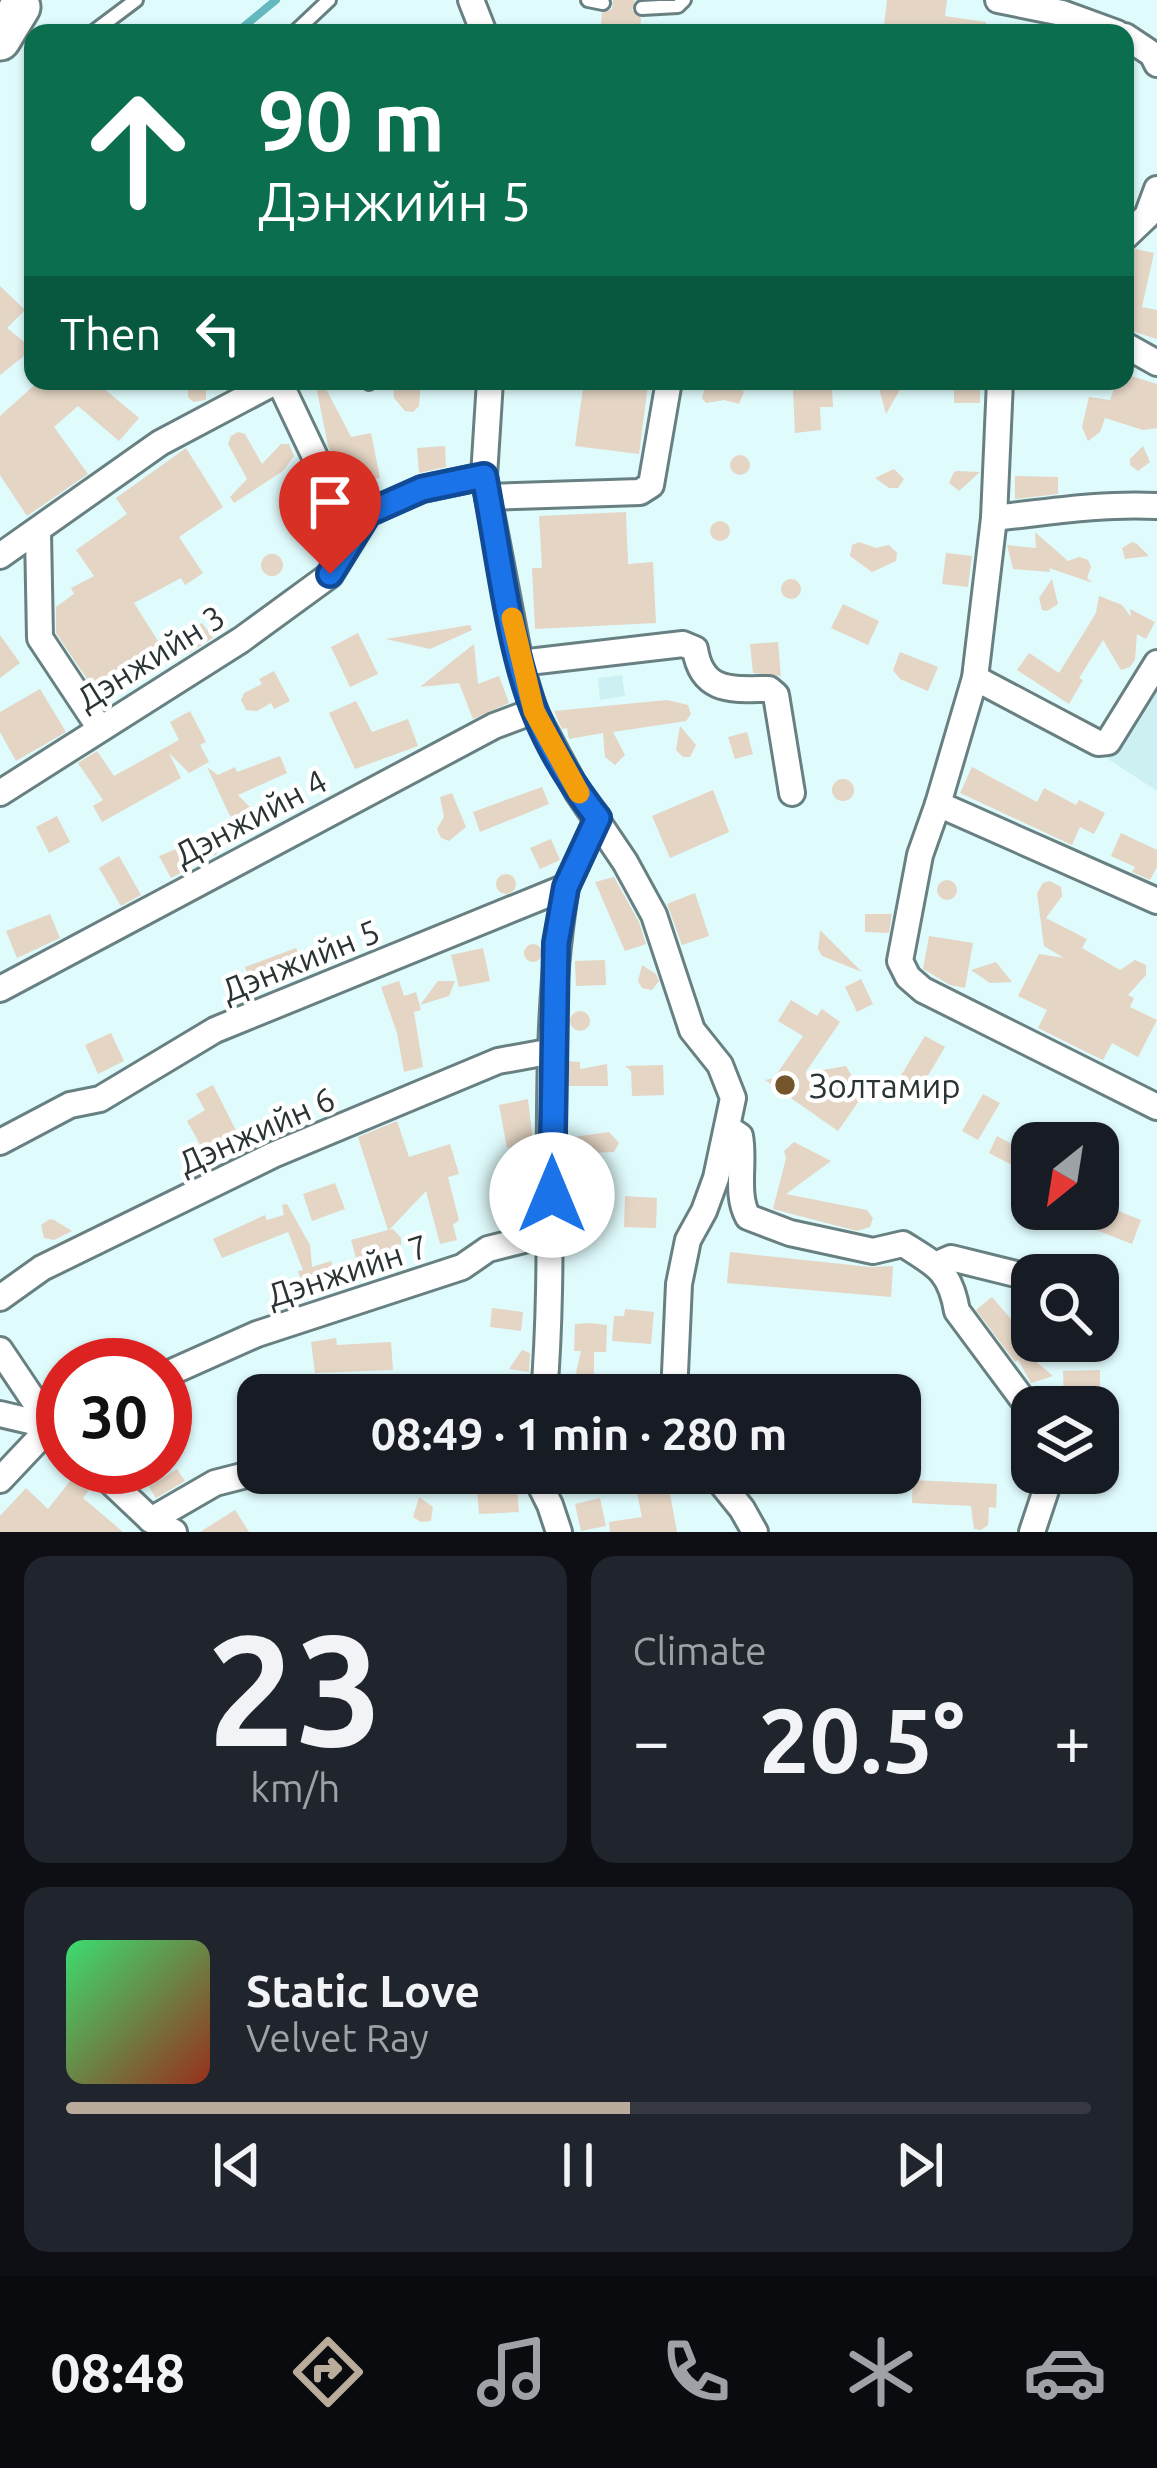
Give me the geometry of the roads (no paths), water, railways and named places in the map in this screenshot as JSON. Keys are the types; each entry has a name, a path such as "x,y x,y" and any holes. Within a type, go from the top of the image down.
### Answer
{"street":[{"path":"998,0 1093,24"},
{"path":"1134,42 1152,54 1157,64"},
{"path":"1134,228 1147,215 1157,189"},
{"path":"0,556 160,443 261,390"},
{"path":"282,390 353,537"},
{"path":"490,390 486,486 520,663 534,711 654,915 692,1030 720,1065 733,1098 704,1211 688,1240 679,1284 675,1374"},
{"name":"Дэнжийн 3","path":"3,784 241,640 330,574 368,513 422,489 486,486 640,492 651,485 667,390"},
{"path":"1000,390 994,518 975,678 920,855 900,961 908,977 923,990 1157,1107"},
{"path":"994,518 1117,504 1157,506"},
{"path":"38,533 40,638 100,727"},
{"path":"520,663 683,644 695,649 698,669 710,680 730,690 769,689 776,695 792,793"},
{"path":"975,678 1098,743 1108,742 1121,726 1157,663"},
{"name":"Дэнжийн 4","path":"0,989 345,804 534,711"},
{"path":"938,804 1157,901"},
{"path":"546,1374 551,1308 556,943 566,887 598,818"},
{"name":"Дэнжийн 5","path":"0,1142 70,1105 100,1100 215,1030 566,887"},
{"name":"Дэнжийн 6","path":"0,1298 42,1268 273,1155 499,1061 553,1051"},
{"path":"728,1128 740,1136 742,1194 748,1217 790,1233 874,1251 903,1244 935,1265 949,1281 957,1311 1013,1386"},
{"name":"Дэнжийн 7","path":"192,1363 257,1334 462,1267 488,1250 552,1233"},
{"path":"935,1265 951,1258 1011,1273"},
{"path":"0,1350 36,1398"},
{"path":"0,1414 36,1423"},
{"path":"0,1480 36,1448"},
{"path":"126,1494 162,1526 215,1483 237,1477"},
{"path":"545,1494 559,1532"},
{"path":"730,1494 754,1532"},
{"path":"1033,1532 1045,1494"}],"lane":[{"path":"104,24 136,0"},
{"path":"303,24 329,0"},
{"path":"642,8 678,6 683,0"}],"waterway":[{"path":"247,24 276,0"}],"place":[{"name":"Золтамир","path":"785,1085"}]}
